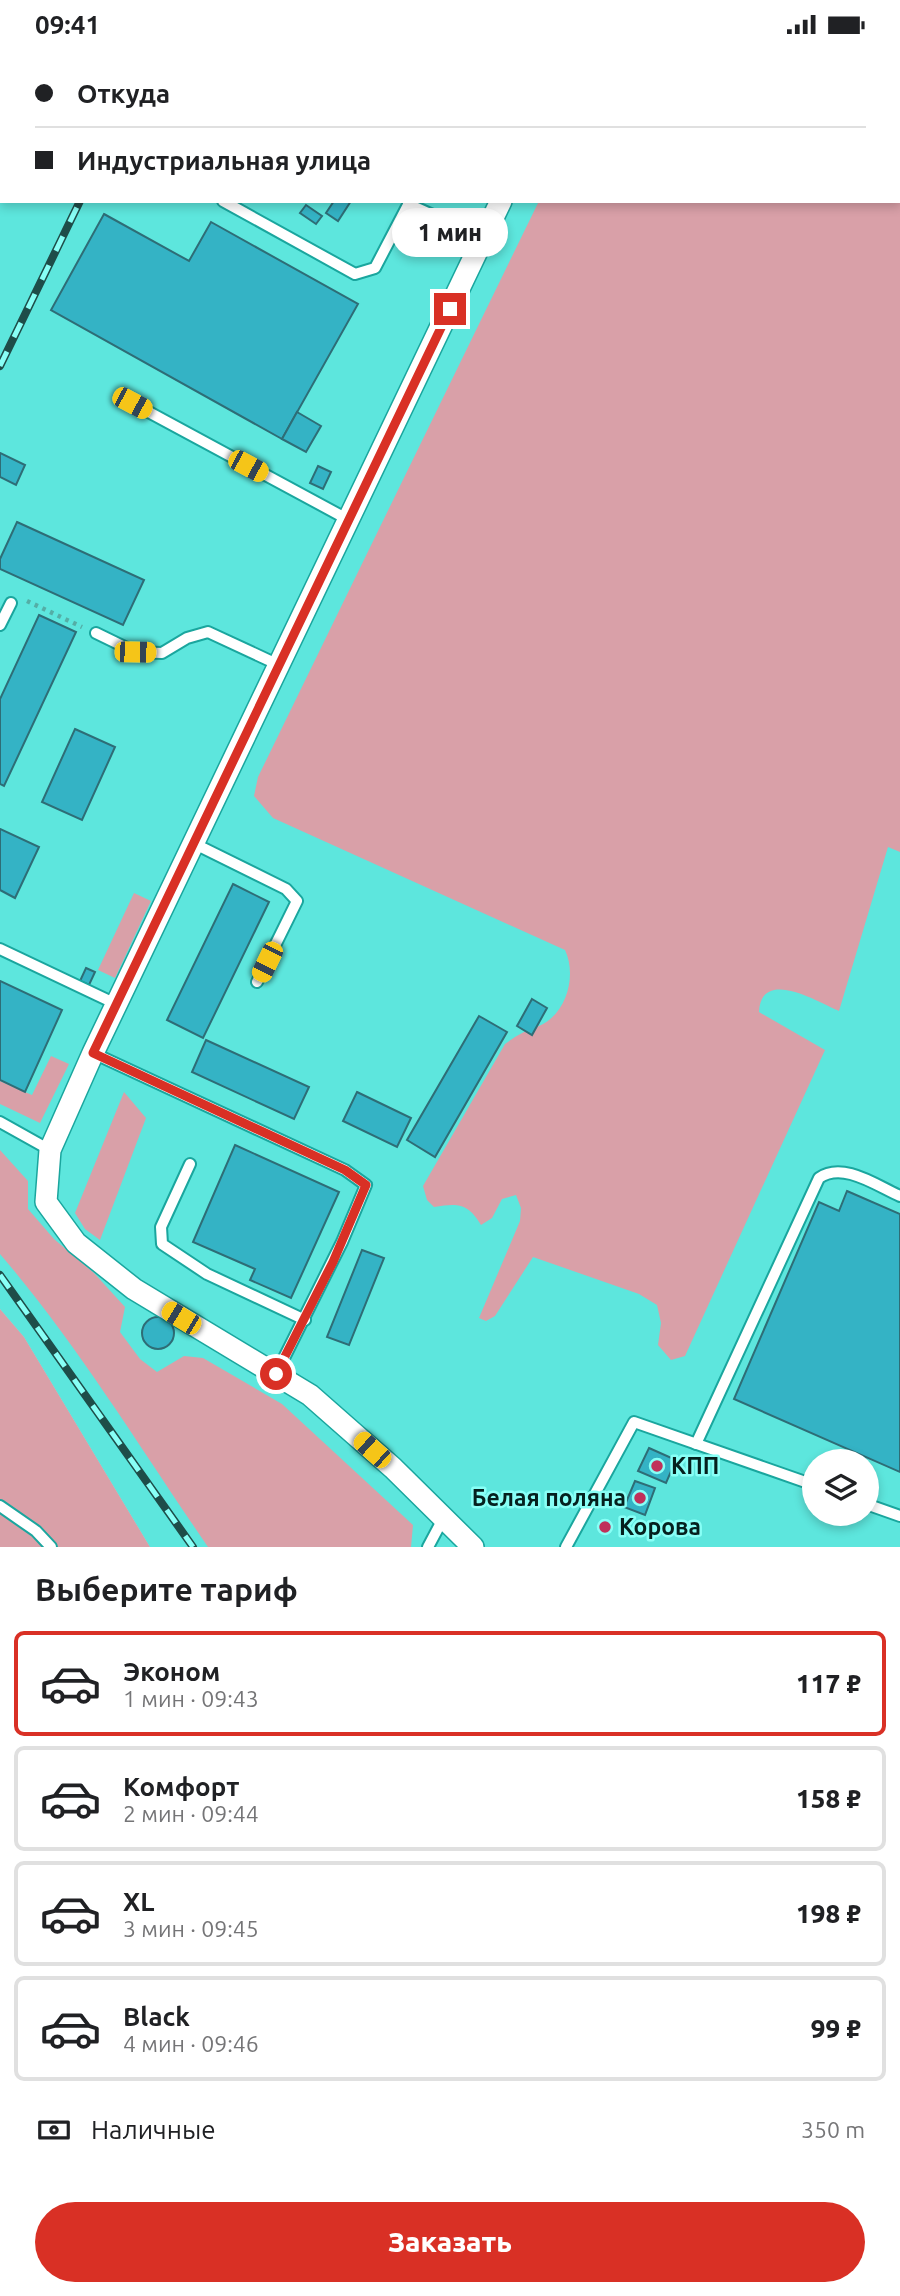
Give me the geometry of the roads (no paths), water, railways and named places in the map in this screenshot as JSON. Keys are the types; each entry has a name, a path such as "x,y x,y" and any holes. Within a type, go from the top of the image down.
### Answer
{"street":[{"path":"473,1547 444,1517 310,1395 134,1289 76,1243 46,1202 50,1150 93,1053 500,203"}],"lane":[{"path":"227,203 355,274 375,268 409,203 484,238"},
{"path":"132,403 349,520"},
{"path":"0,625 11,603"},
{"path":"96,633 135,652 162,653 187,638 208,632 279,665"},
{"path":"193,843 286,889 297,901 257,982"},
{"path":"0,949 117,1004"},
{"path":"93,1053 345,1170 366,1185 305,1320 276,1374"},
{"path":"0,1122 50,1150"},
{"path":"190,1164 161,1227 162,1244 207,1274 305,1320"},
{"path":"696,1444 819,1178 841,1171 900,1196"},
{"path":"566,1547 634,1422 802,1481"},
{"path":"0,1506 36,1531 51,1547"},
{"path":"879,1509 900,1516"},
{"path":"428,1547 444,1517"}],"railway":[{"path":"0,366 79,203"},
{"path":"0,1275 193,1547"}],"place":[{"name":"КПП","path":"657,1466"},
{"name":"Белая поляна","path":"640,1498"},
{"name":"Корова","path":"605,1527"}]}
